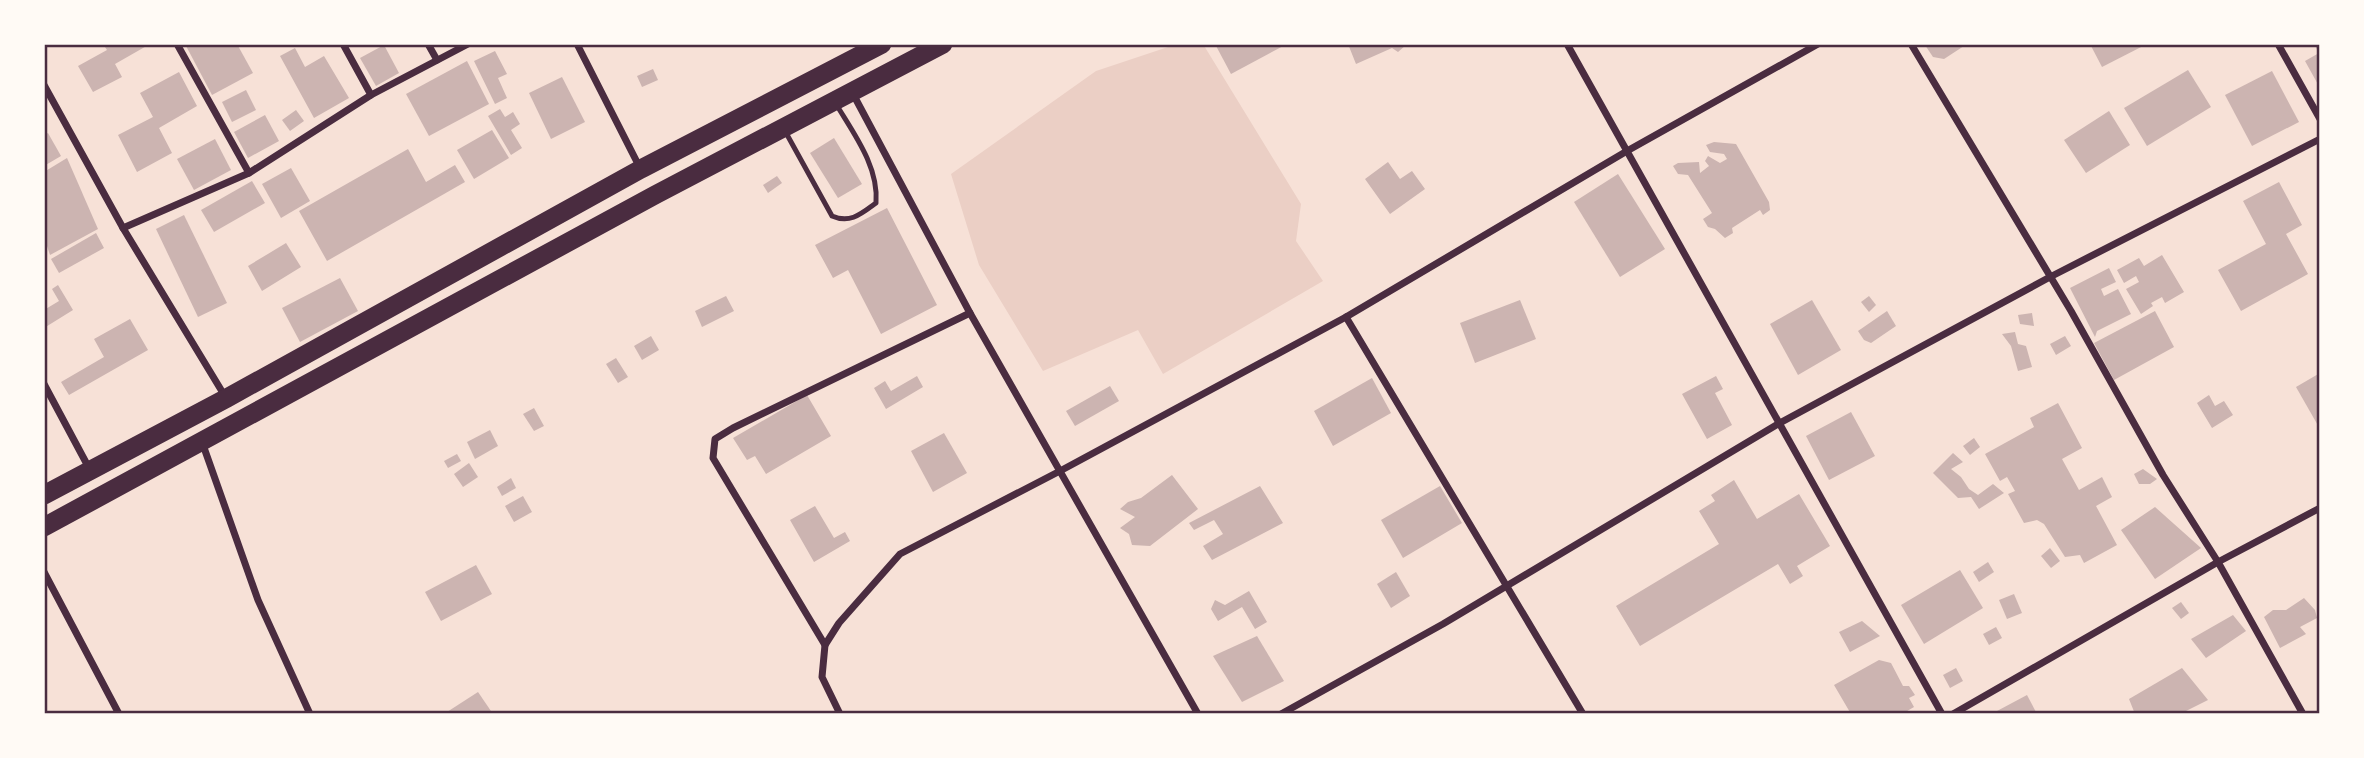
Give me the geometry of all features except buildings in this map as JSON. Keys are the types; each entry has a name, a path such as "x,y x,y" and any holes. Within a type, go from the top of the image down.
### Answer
{"highway":[{"path":"44,495 227,398 641,169 882,44"},
{"path":"44,527 943,44"}],"street":[{"path":"177,44 249,173"},
{"path":"343,44 371,95"},
{"path":"428,44 437,60"},
{"path":"123,228 249,173 371,95 468,44"},
{"path":"577,44 641,169"},
{"path":"1567,44 1941,714"},
{"path":"840,714 822,677 825,645 839,623 900,554 1346,317 1627,151 1818,44"},
{"path":"1911,44 2050,277 2163,475 2218,562 2303,714"},
{"path":"2278,44 2320,119"},
{"path":"44,85 123,228 227,398"},
{"path":"852,92 970,313 1198,714"},
{"path":"1281,714 1506,587 1778,424 2050,277 2320,139"},
{"path":"825,645 713,458 715,439 970,313"},
{"path":"1346,317 1583,714"},
{"path":"44,384 90,471"},
{"path":"202,442 258,600 310,714"},
{"path":"1953,714 2218,562 2320,508"},
{"path":"44,572 120,714"}],"lane":[{"path":"784,128 832,216 850,219 864,212 876,203 877,190 873,171 834,101"}],"shaded area":[{"path":"1177,44 1203,44 1301,204 1296,241 1323,281 1163,374 1138,330 1043,371 979,265 951,174 1096,71"}]}
